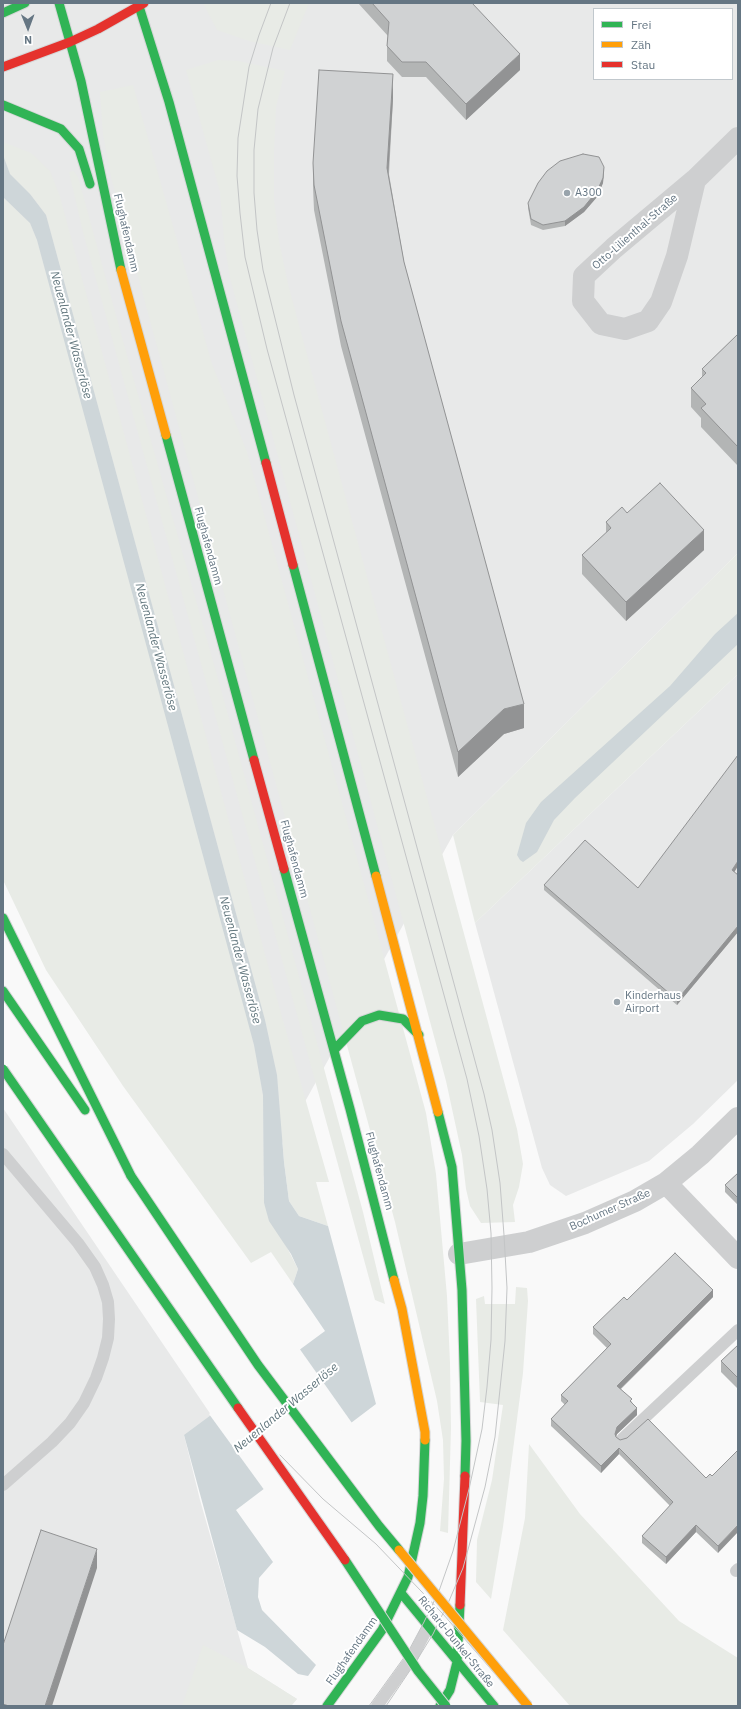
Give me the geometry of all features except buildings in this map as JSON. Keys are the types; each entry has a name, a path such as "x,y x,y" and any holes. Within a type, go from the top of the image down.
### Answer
{"main road":[{"path":"3,13 25,3"},
{"name":"Flughafendamm","path":"59,3 81,81 117,250 166,436 334,1050 402,1309 424,1432 423,1496 420,1523 408,1577 382,1630 327,1706"},
{"path":"3,67 70,42 98,29 140,4 169,102 419,1035 452,1167 462,1290 466,1441 462,1573 457,1662 450,1690 440,1706"},
{"path":"3,105 61,129 79,149 92,190"},
{"path":"101,224 117,250"},
{"path":"3,918 132,1176"},
{"path":"3,991 132,1176 258,1364 369,1514 528,1706"},
{"path":"334,1050 362,1021 379,1015 403,1019 419,1035"},
{"path":"3,1068 199,1353 342,1556 418,1671 446,1706"},
{"name":"Richard-Dunkel-Straße","path":"401,1592 428,1627 494,1706"}],"street":[{"name":"Otto-Lilienthal-Straße","path":"696,180 677,256 661,302 648,321 625,329 601,324 584,301 584,276 614,248 696,180 738,138"},
{"name":"Bochumer Straße","path":"459,1254 544,1238 599,1217 635,1201 666,1183 700,1155 738,1118"},
{"path":"666,1183 738,1258"}],"lane":[{"path":"3,1154 78,1243 96,1267 108,1302 108,1338 96,1378 84,1403 70,1423 52,1442 3,1484"},
{"path":"622,1440 738,1330"},
{"path":"377,1706 413,1656 428,1627"}],"shaded area":[{"path":"3,3 738,3 738,553 453,835 246,1208 3,728"},
{"path":"203,3 309,3 290,50 249,41 217,30"},
{"path":"218,60 238,61 285,71 276,107 274,153 274,200 279,241 288,284 517,1129 523,1164 519,1187 513,1205 515,1222 481,1223 470,1206 466,1189 462,1155 446,1081 230,278 224,239 220,192 186,70"},
{"path":"133,85 212,364 247,452 426,1113 436,1174 447,1296 451,1428 448,1533 440,1531 444,1479 443,1440 437,1401 395,1222 111,177 103,135 100,92"},
{"path":"3,142 31,153 50,171 60,197 282,1017 329,1182 316,1182 328,1226 299,1216 289,1201 284,1162 277,1075 265,1020 46,215 30,194 10,174 3,155"},
{"path":"74,171 78,177 222,693 363,1212 385,1304 375,1300 83,232 69,172"},
{"path":"3,197 30,223 37,240 242,995 254,1045 263,1095 264,1203 298,1269 293,1284 271,1252 251,1263 123,1086 46,970 3,880"},
{"path":"738,553 738,674 475,923 453,835"},
{"name":"Kinderhaus Airport","path":"738,674 738,1080 693,1124 649,1161 566,1196 550,1185 542,1168 475,923"},
{"path":"3,1108 226,1437 184,1435 200,1500 248,1668 297,1699 291,1706 3,1706"},
{"path":"516,1287 527,1288 528,1301 523,1373 503,1527 491,1599 476,1582 477,1540 492,1480 503,1405 480,1402 476,1299 484,1296 485,1304 515,1304"},
{"path":"529,1444 580,1514 679,1621 738,1658 738,1706 570,1706 503,1630 525,1518"},
{"path":"203,1645 248,1668 297,1699 291,1706 182,1706"}],"water":[{"name":"Neuenlander Wasserlöse","path":"3,155 10,174 30,194 46,215 265,1020 277,1075 284,1162 289,1201 299,1216 328,1226 376,1404 236,1510 273,1562 259,1578 258,1597 262,1610 316,1665 308,1676 298,1674 265,1647 237,1630 184,1435 325,1331 293,1284 298,1269 291,1254 269,1221 264,1203 263,1095 254,1045 37,240 30,223 3,197"},
{"path":"738,613 738,644 575,798 554,820 537,852 523,862 520,860 517,855 526,823 541,802 670,686 715,634"}],"pier":[{"path":"299,1348 352,1423 265,1491 209,1414"}],"tram line":[{"path":"271,3 249,67 238,138 237,176 245,257 267,349 467,1079 479,1136 487,1189 491,1233 491,1340 487,1387 482,1429 469,1489 453,1551 439,1591 408,1652 369,1706"},
{"path":"290,3 273,48 258,109 254,150 254,193 257,230 263,270 294,395 484,1094 492,1130 500,1183 507,1288 505,1341 495,1437 485,1487 463,1568 433,1634 386,1706"},
{"path":"280,1455 323,1499 376,1544 443,1614 523,1706"}],"traffic: fast":[{"path":"3,13 25,3"},
{"path":"59,3 81,81 121,270"},
{"path":"138,3 169,102 266,463"},
{"path":"3,105 61,129 79,149 90,184"},
{"path":"166,435 254,760"},
{"path":"293,565 376,876"},
{"path":"284,869 350,1109 394,1280"},
{"path":"3,918 131,1176"},
{"path":"3,991 85,1110"},
{"path":"334,1050 362,1021 379,1015 403,1019 419,1035"},
{"path":"3,1069 238,1408"},
{"path":"438,1112 452,1167 462,1290 466,1441 465,1476"},
{"path":"131,1176 258,1365 379,1526 399,1550"},
{"path":"327,1706 382,1630 408,1577 420,1523 423,1496 425,1440"},
{"path":"345,1560 418,1671 446,1706"},
{"path":"401,1593 494,1706"},
{"path":"440,1706 450,1690 457,1662 460,1605"}],"traffic: slow":[{"path":"121,270 166,435"},
{"path":"376,876 438,1112"},
{"path":"394,1280 402,1309 425,1432 425,1440"},
{"path":"399,1550 528,1706"}],"traffic: jam":[{"path":"3,67 70,42 98,29 144,3"},
{"path":"266,463 293,565"},
{"path":"254,760 284,869"},
{"path":"238,1408 345,1560"},
{"path":"460,1605 465,1476"}],"place":[{"name":"A300","path":"567,193"},
{"name":"Kinderhaus Airport","path":"617,1002"}]}
